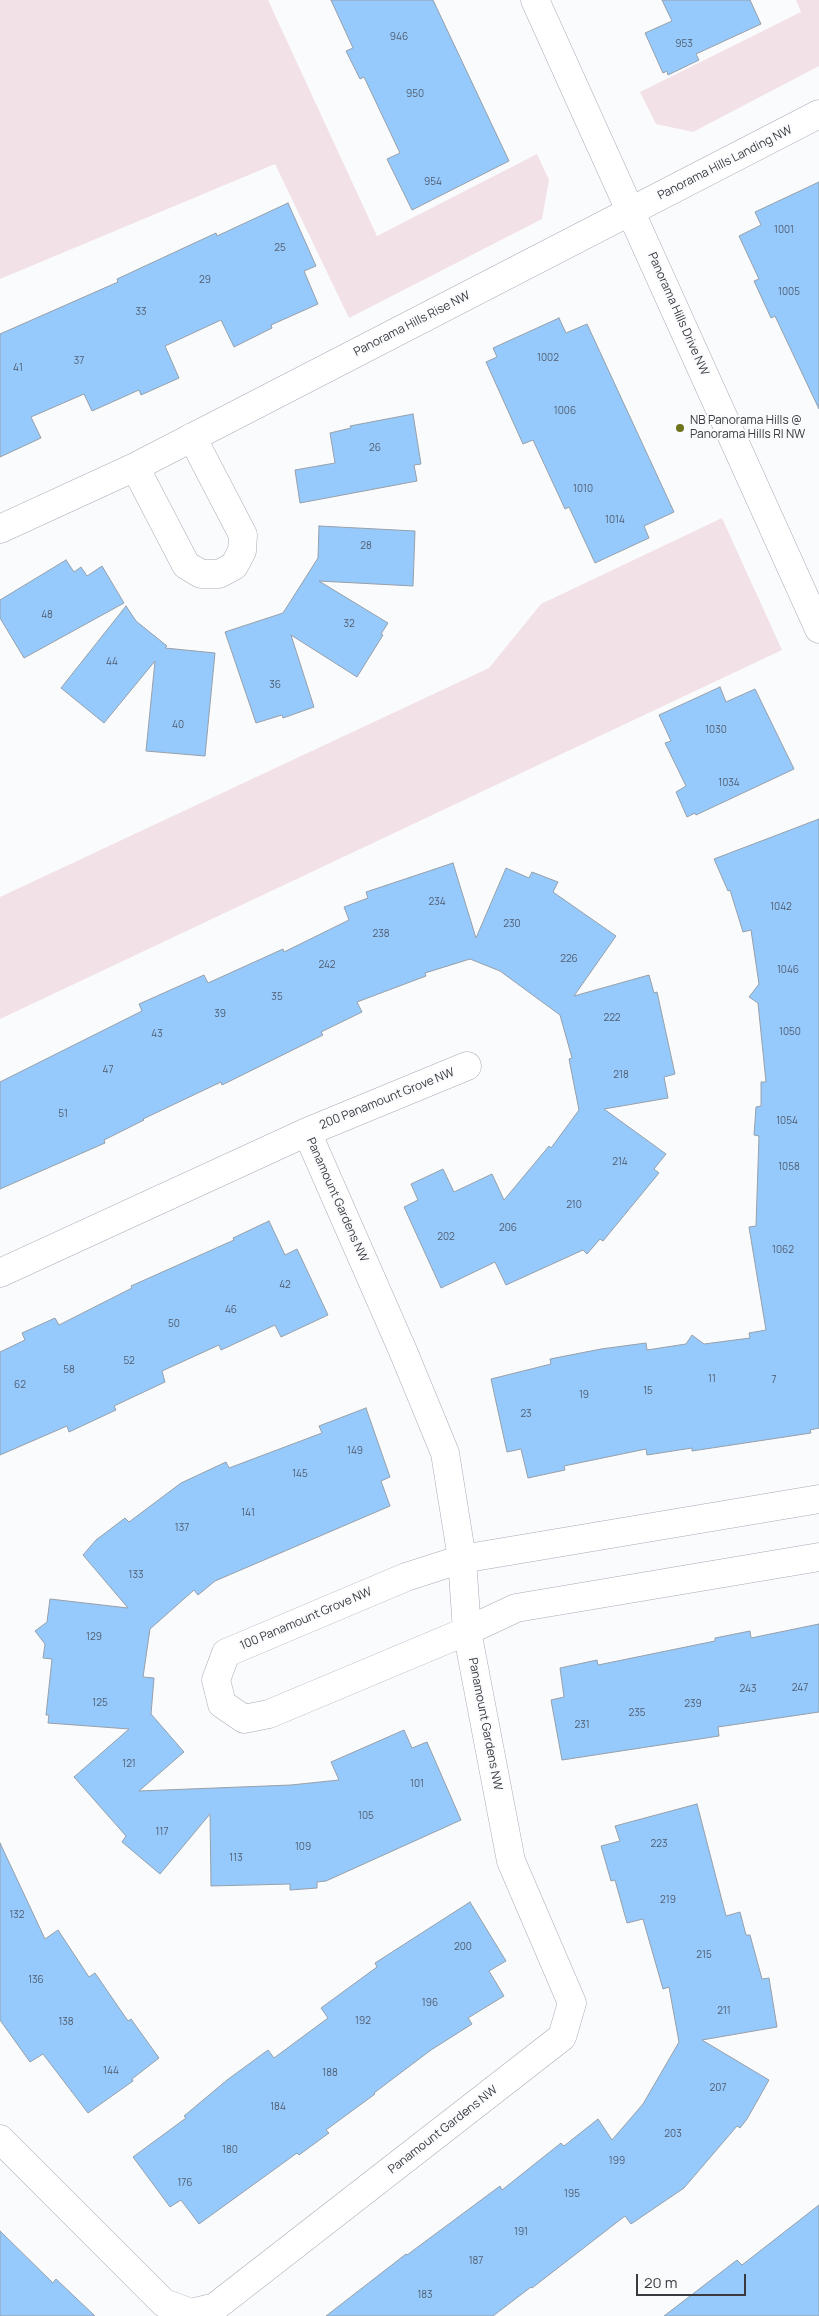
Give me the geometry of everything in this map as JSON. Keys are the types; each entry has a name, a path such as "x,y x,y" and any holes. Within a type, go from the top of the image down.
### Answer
{"street":[{"name":"Panorama Hills Drive NW","path":"535,0 632,211 819,629"},
{"name":"Panorama Hills Landing NW","path":"632,211 819,114"},
{"name":"Panorama Hills Rise NW","path":"0,529 135,467 632,211"},
{"path":"135,467 186,565 201,574 219,574 234,566 242,551 243,535 192,437"},
{"name":"200 Panamount Grove NW","path":"307,1132 467,1066"},
{"name":"Panamount Gardens NW","path":"0,1273 307,1132 446,1453 462,1559 468,1631 511,1861 572,2003 562,2037 215,2308 191,2312 164,2303 0,2139"},
{"path":"462,1559 819,1499"},
{"path":"468,1631 516,1608 819,1557"},
{"name":"100 Panamount Grove NW","path":"462,1559 406,1577 226,1653 216,1680 222,1704 244,1719 269,1714 468,1631"}],"shaded area":[{"path":"0,0 268,0 377,236 537,154 549,180 542,219 349,318 275,164 0,279"},
{"path":"796,0 819,0 819,66 693,132 656,124 640,92 801,12"},
{"path":"722,518 782,650 0,1019 0,897 489,668 541,604"}],"building":[{"path":"331,0 433,0 509,161 412,210 387,159 400,153 364,77 360,79 346,51 353,48"},
{"path":"662,0 750,0 761,24 696,54 699,60 668,75 667,71 663,73 645,33 672,21"},
{"path":"819,182 819,409 775,316 771,318 754,281 759,279 739,236 761,225 755,212"},
{"path":"288,203 316,266 304,271 318,304 271,325 272,328 234,347 221,320 165,346 179,378 141,395 139,390 92,411 84,394 31,417 41,438 0,457 0,334 118,282 117,279 216,233 217,236"},
{"path":"559,318 566,333 587,324 674,512 644,526 649,538 595,563 569,507 565,509 533,440 523,444 486,362 497,357 493,348"},
{"path":"413,414 421,464 414,465 417,481 300,503 295,470 335,463 330,433 351,428 350,426"},
{"path":"319,526 415,531 413,586 319,581 388,623 381,634 383,635 357,677 291,635 314,707 283,718 282,715 256,723 225,632 283,613 318,558"},
{"path":"66,560 74,572 81,567 87,576 102,566 124,603 24,658 0,618 0,600"},
{"path":"126,606 136,621 167,646 165,648 215,653 205,756 146,751 155,661 104,723 61,688"},
{"path":"720,687 726,702 755,689 794,769 696,815 695,813 687,817 676,792 686,786 665,743 671,741 659,715"},
{"path":"819,819 819,1428 810,1430 811,1433 692,1451 692,1448 647,1455 646,1449 564,1466 565,1470 528,1478 521,1449 507,1452 491,1379 551,1364 550,1359 601,1349 646,1343 647,1350 686,1344 692,1335 704,1344 750,1338 749,1333 766,1330 749,1227 756,1226 759,1136 754,1135 756,1107 761,1106 761,1082 766,1082 758,1003 749,997 759,984 751,930 743,932 730,890 728,891 714,859"},
{"path":"453,863 476,938 506,868 529,878 532,872 558,882 553,892 616,936 574,996 649,975 654,993 657,992 675,1074 664,1077 668,1098 604,1109 666,1154 654,1169 659,1173 603,1241 600,1239 587,1254 583,1250 506,1285 495,1262 441,1288 404,1207 418,1200 411,1184 443,1169 454,1192 492,1174 504,1200 549,1146 551,1148 579,1110 569,1059 572,1058 560,1015 500,971 470,959 425,973 426,976 357,1002 362,1012 321,1032 323,1035 222,1085 221,1082 143,1119 104,1140 105,1143 0,1189 0,1082 142,1011 139,1004 204,975 208,983 283,949 284,952 349,920 344,907 368,898 366,892"},
{"path":"269,1221 285,1255 297,1249 328,1315 281,1337 275,1325 221,1350 219,1345 162,1371 165,1382 114,1406 116,1410 69,1432 67,1426 0,1455 0,1352 25,1340 22,1333 55,1318 59,1325 132,1288 131,1286 234,1240 233,1238"},
{"path":"366,1408 390,1477 381,1481 390,1506 215,1581 198,1595 194,1590 150,1629 143,1677 154,1678 151,1714 184,1752 139,1791 291,1785 339,1780 331,1762 404,1730 412,1748 427,1742 461,1820 326,1881 317,1882 317,1888 290,1890 290,1884 211,1886 210,1814 160,1874 122,1842 126,1836 74,1777 129,1729 48,1723 49,1715 46,1715 52,1659 43,1658 45,1644 35,1631 47,1622 50,1599 128,1608 83,1555 96,1540 125,1518 129,1522 181,1483 226,1462 229,1468 322,1433 319,1426"},
{"path":"819,1624 819,1712 718,1727 719,1736 562,1760 551,1700 564,1697 560,1668 597,1660 598,1665 715,1641 715,1638 750,1631 751,1638"},
{"path":"697,1804 726,1916 740,1912 746,1935 750,1935 762,1979 769,1978 777,2027 702,2040 769,2080 747,2119 740,2128 737,2126 684,2188 631,2224 625,2216 493,2316 326,2316 406,2254 500,2186 502,2190 561,2143 564,2146 598,2119 612,2140 643,2104 679,2042 669,1987 663,1989 643,1919 627,1923 615,1880 611,1881 601,1846 620,1841 615,1826"},
{"path":"0,1843 45,1939 58,1930 89,1977 95,1973 128,2021 131,2019 159,2058 132,2079 133,2081 88,2113 43,2054 30,2062 0,2020"},
{"path":"470,1902 506,1961 489,1971 504,1996 468,2018 472,2024 431,2050 374,2093 326,2130 329,2133 299,2155 297,2153 199,2224 181,2200 170,2207 133,2157 186,2118 184,2116 227,2080 268,2050 274,2058 328,2018 321,2008 377,1967 375,1963"},
{"path":"819,2205 819,2316 664,2316 737,2260 742,2265"},
{"path":"0,2231 53,2283 56,2279 95,2316 0,2316"}],"place":[{"name":"NB Panorama Hills @ Panorama Hills RI NW","path":"680,428"}]}
